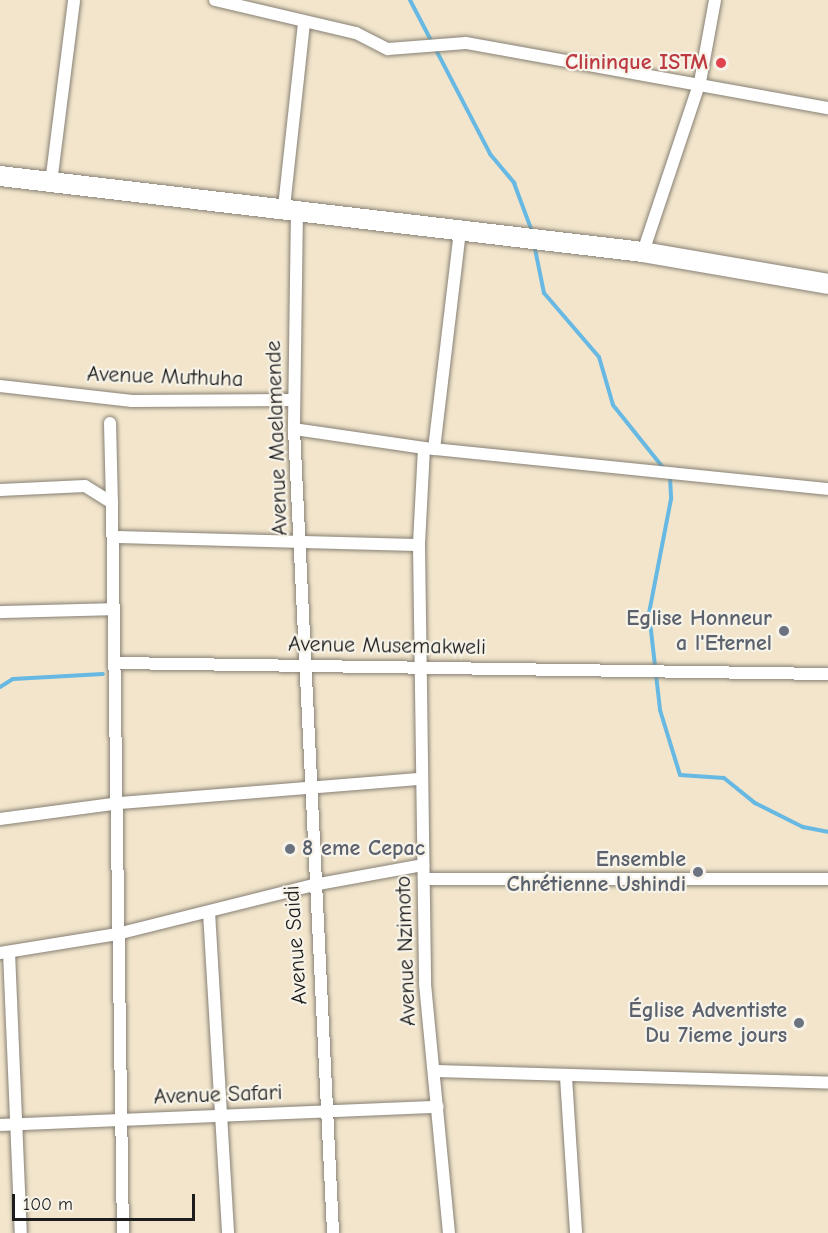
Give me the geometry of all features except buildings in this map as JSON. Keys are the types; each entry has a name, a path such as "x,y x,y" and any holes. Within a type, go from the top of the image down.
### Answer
{"main road":[{"path":"0,176 291,208 643,252 828,284"}],"street":[{"path":"51,183 74,0"},
{"path":"215,0 304,24 356,33 388,49 466,43 700,82 828,108"},
{"path":"643,252 700,82 715,0"},
{"name":"Avenue Maelamende","path":"304,24 291,208 293,400 301,538 304,667"},
{"name":"Avenue Nzimoto","path":"449,1233 425,984 419,544 429,449 460,230"},
{"name":"Avenue Muthuha","path":"0,386 132,401 293,400"},
{"path":"110,423 114,537 113,609 117,663 120,803 117,934 118,1120 123,1233"},
{"path":"294,429 429,449 675,476 828,489"},
{"path":"0,490 85,486 112,503"},
{"path":"114,537 301,538 419,544"},
{"path":"0,612 113,609"},
{"name":"Avenue Musemakweli","path":"117,663 304,667 421,666 659,674 828,674"},
{"name":"Avenue Saidi","path":"304,667 313,885 328,1113 333,1233"},
{"path":"0,819 120,803 421,779"},
{"path":"21,1233 4,952 117,934 313,885 423,865"},
{"path":"424,879 828,879"},
{"path":"209,912 223,1114 228,1233"},
{"path":"434,1071 566,1077 828,1083"},
{"path":"566,1077 576,1233"},
{"name":"Avenue Safari","path":"0,1125 223,1114 328,1113 438,1107"}],"waterway":[{"path":"410,0 490,154 514,183 533,234"},
{"path":"534,244 544,293 599,357 613,405 664,469"},
{"path":"670,477 671,499 649,613 660,710 680,775 724,778 755,803 803,827 828,832"},
{"path":"0,687 13,679 103,674"}],"place":[{"name":"Clininque ISTM","path":"721,63"},
{"name":"Eglise Honneur a l'Eternel","path":"784,631"},
{"name":"8 eme Cepac","path":"290,849"},
{"name":"Ensemble Chrétienne Ushindi","path":"698,872"},
{"name":"Église Adventiste Du 7ieme jours","path":"799,1023"}]}
